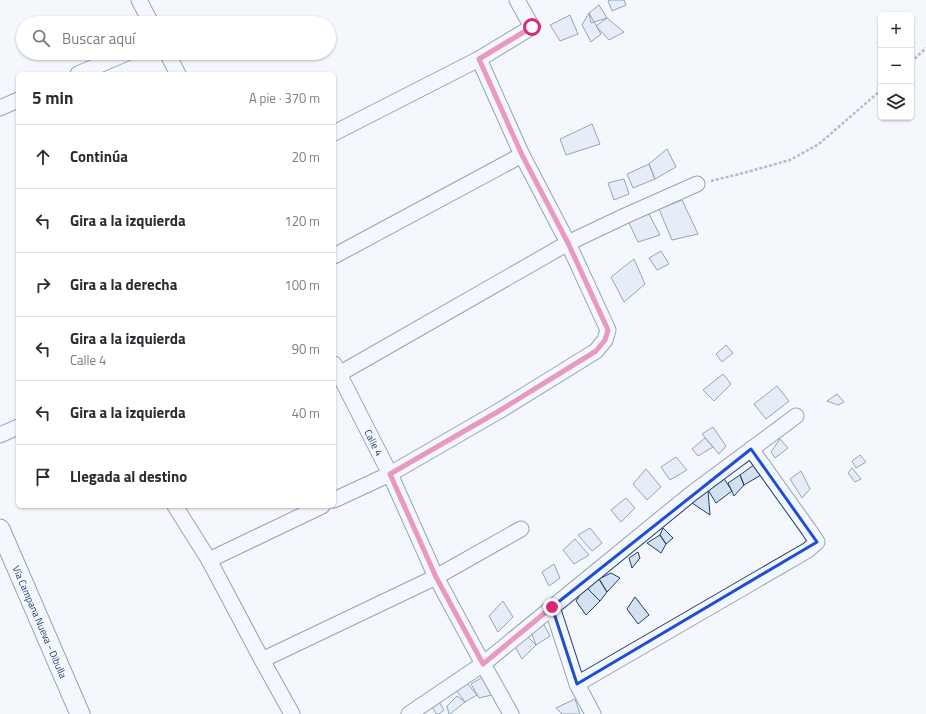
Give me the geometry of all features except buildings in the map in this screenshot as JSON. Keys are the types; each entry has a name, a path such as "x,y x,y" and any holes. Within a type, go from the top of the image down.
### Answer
{"street":[{"path":"139,0 147,16"},
{"path":"336,131 479,59 532,27 517,0"},
{"path":"336,499 390,474 499,411 596,351 605,340 608,330 568,243 522,155 479,59"},
{"path":"83,72 111,60"},
{"path":"171,60 177,72"},
{"path":"0,108 16,101"},
{"path":"336,255 522,155"},
{"path":"337,369 568,243 697,184"},
{"name":"Calle 4","path":"337,369 390,474 436,577 511,714"},
{"path":"409,714 483,664 691,494 796,416"},
{"path":"0,435 16,428"},
{"path":"577,684 808,550 817,542 810,530 751,449"},
{"path":"176,508 209,560 292,714"},
{"path":"209,560 318,508"},
{"name":"Vía Campana Nueva - Dibulla","path":"0,529 80,714"},
{"path":"262,660 436,577 521,529"},
{"path":"552,607 577,684 593,714"}],"path":[{"path":"914,59 926,48"},
{"path":"697,184 790,160 819,144 878,93"}],"highlighted area":[{"path":"751,449 817,542 577,684 552,607"}],"route":[{"path":"532,27 479,59 522,155 568,243 608,330 605,340 596,351 499,411 390,474 436,577 483,664 552,607"}]}
